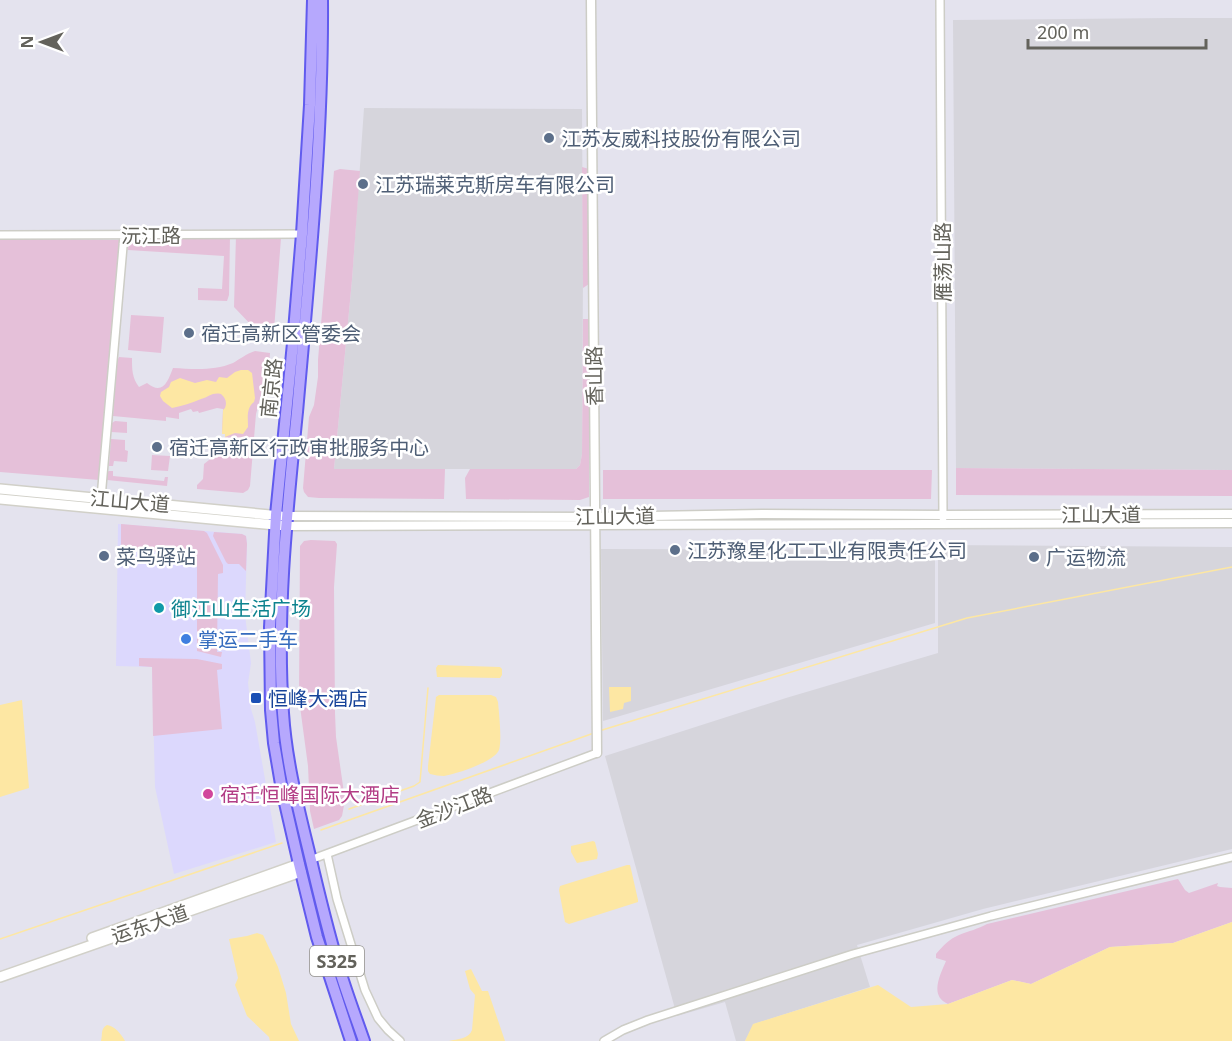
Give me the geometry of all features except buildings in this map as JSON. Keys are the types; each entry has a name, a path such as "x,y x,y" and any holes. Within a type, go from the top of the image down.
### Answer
{"main road":[{"name":"南京路","path":"313,0 310,105 281,521 282,711 293,787 310,860 340,970 364,1041"},
{"name":"南京路","path":"322,0 320,108 312,231 270,627 271,710 282,790 304,885 320,947 351,1041"},
{"name":"江山大道","path":"0,489 101,498 281,521"},
{"name":"江山大道","path":"0,499 281,521"},
{"name":"运东大道","path":"0,970 300,868"},
{"name":"运东大道","path":"0,977 300,868"}],"street":[{"name":"香山路","path":"591,0 597,753"},
{"name":"雁荡山路","path":"940,0 944,519"},
{"name":"沅江路","path":"0,235 302,234"},
{"path":"101,498 124,235"},
{"name":"江山大道","path":"281,521 595,522 1232,514"},
{"name":"江山大道","path":"944,519 1232,523"},
{"name":"金沙江路","path":"310,860 597,753"},
{"path":"327,854 337,899 365,990 378,1018 400,1041"},
{"path":"604,1041 648,1020 853,954 991,916 1232,857"}],"shaded area":[{"path":"1232,18 1232,470 956,468 953,20"},
{"path":"364,108 582,109 582,454 580,465 576,469 334,469 352,280"},
{"path":"582,167 589,169 589,284 583,288"},
{"path":"340,169 360,171 334,469 445,469 444,499 319,498 308,497 304,492 309,417 314,405 318,377 334,171"},
{"path":"129,236 230,236 227,301 198,300 198,288 222,289 224,256 128,250"},
{"path":"236,236 281,238 274,330 254,328 234,307"},
{"path":"0,239 121,240 99,480 0,472"},
{"path":"131,315 164,317 161,353 128,350"},
{"path":"583,319 589,319 589,497 580,500 466,499 465,478 470,469 576,469 580,465"},
{"path":"255,351 270,353 269,367 256,414 250,486 243,493 197,489 197,485 203,479 204,464 214,456 225,437 225,434 222,434 223,409 217,408 199,413 191,409 179,413 179,419 166,417 166,421 113,416 119,357 132,358 132,370 139,387 147,383 157,388 164,385 173,368 218,367 233,363"},
{"path":"241,370 248,370 252,373 255,398 249,410 248,427 243,434 235,433 225,437 225,434 222,434 223,410 226,402 221,394 213,394 172,408 160,396 171,382 180,378 195,383 207,380 216,382 219,377 227,378"},
{"path":"127,422 127,433 111,432 112,423"},
{"path":"111,439 125,440 125,450 128,451 127,462 114,461 113,466 109,466"},
{"path":"152,455 170,456 168,471 151,470"},
{"path":"956,468 1232,470 1232,496 956,495"},
{"path":"603,470 932,470 931,499 603,499"},
{"path":"109,471 113,471 113,476 164,481 165,477 168,477 167,486 107,480"},
{"path":"118,524 246,536 245,615 251,663 248,683 276,842 174,874 155,787 152,667 116,666"},
{"path":"121,524 207,533 223,565 223,573 218,574 217,652 222,652 221,657 197,651 197,556 121,548"},
{"path":"214,532 246,536 246,571 239,564 226,562 213,536"},
{"path":"304,541 335,541 337,544 334,587 335,713 345,800 339,820 314,829 310,811 308,766 299,699 300,546"},
{"path":"938,545 1232,547 1232,849 983,909 857,945 870,987 754,1024 745,1041 736,1041 725,1002 677,1016 605,756 786,698 938,653"},
{"path":"601,549 935,550 935,623 603,721"},
{"path":"139,658 197,659 222,664 222,669 217,670 222,729 153,736 152,667 139,666"},
{"path":"438,665 500,667 502,675 500,678 437,677"},
{"path":"609,687 631,687 631,701 624,703 623,709 610,712"},
{"path":"439,695 491,695 496,697 500,740 496,754 483,763 457,773 444,776 430,774 428,766 436,697"},
{"path":"22,700 29,788 0,797 0,705"},
{"path":"593,841 598,854 597,859 577,863 571,852 571,846"},
{"path":"630,865 638,902 569,924 565,922 560,886"},
{"path":"1178,879 1189,893 1218,883 1217,886 1232,888 1232,922 1173,943 1110,947 1031,984 1012,980 948,1004 939,996 938,985 946,961 936,958 936,954 955,937 987,924"},
{"path":"1232,922 1232,1041 745,1041 753,1024 878,985 911,1007 948,1004 1012,980 1031,984 1110,947 1173,943"},
{"path":"257,933 263,935 278,967 286,993 291,1024 299,1041 270,1041 269,1037 247,1016 235,985 238,978 229,939"},
{"path":"471,969 482,991 488,991 505,1041 449,1041 466,1037 472,1030 475,995 470,989 465,971"},
{"path":"107,1025 120,1033 125,1041 101,1041 103,1030"}],"waterway":[{"path":"599,731 967,618 1232,567"},
{"path":"349,809 420,782 428,688"},
{"path":"321,830 594,733"},
{"path":"0,939 282,843"}],"place":[{"name":"江苏友威科技股份有限公司","path":"549,138"},
{"name":"江苏瑞莱克斯房车有限公司","path":"363,184"},
{"name":"宿迁高新区管委会","path":"189,333"},
{"name":"宿迁高新区行政审批服务中心","path":"157,447"},
{"name":"江苏豫星化工工业有限责任公司","path":"675,550"},
{"name":"菜鸟驿站","path":"104,556"},
{"name":"广运物流","path":"1034,557"},
{"name":"御江山生活广场","path":"159,608"},
{"name":"掌运二手车","path":"186,639"},
{"name":"恒峰大酒店","path":"256,698"},
{"name":"宿迁恒峰国际大酒店","path":"208,794"}]}
